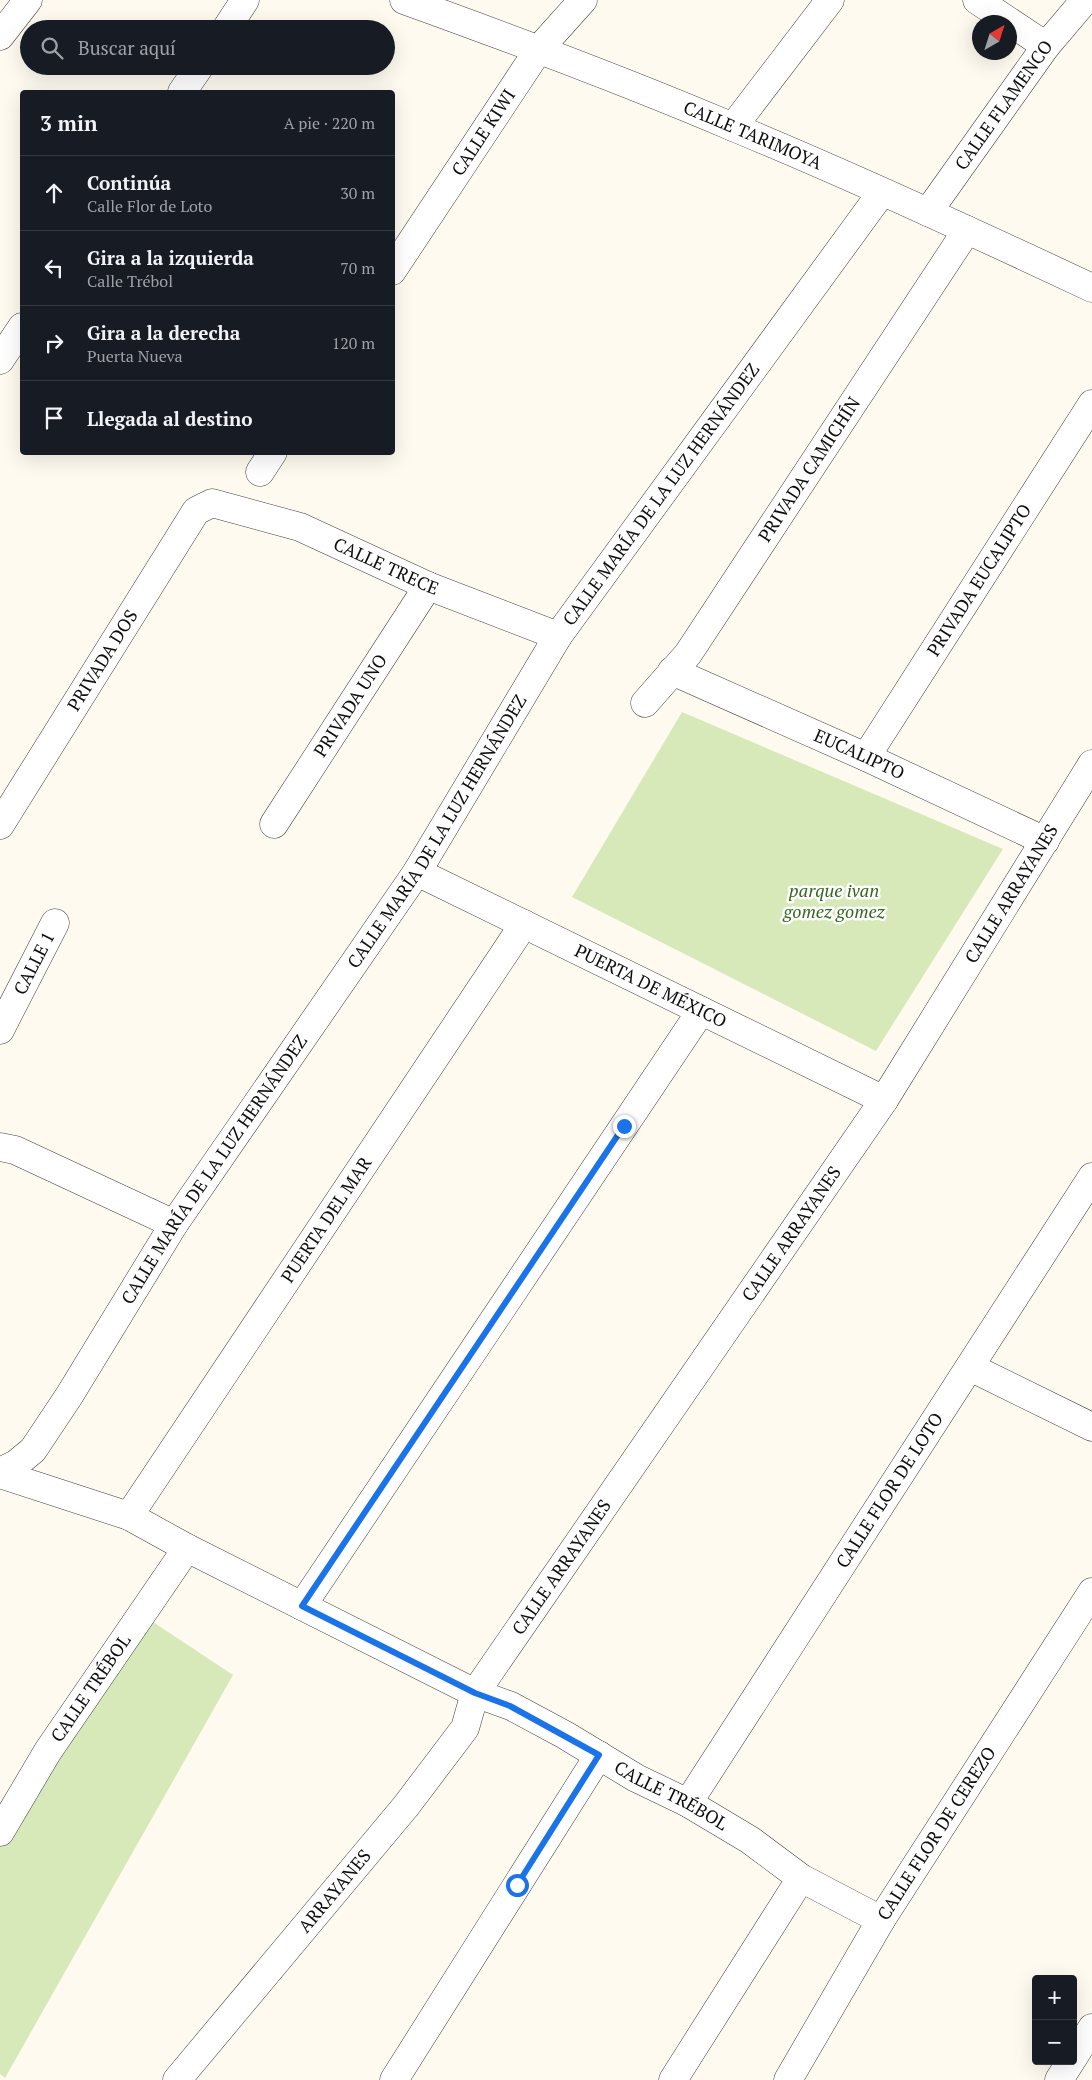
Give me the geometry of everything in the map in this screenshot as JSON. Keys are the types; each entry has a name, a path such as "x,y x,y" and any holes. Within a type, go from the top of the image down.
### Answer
{"street":[{"path":"0,36 28,0"},
{"path":"232,20 245,0"},
{"name":"CALLE TARIMOYA","path":"404,0 539,49 733,126 968,230 1092,288"},
{"name":"CALLE KIWI","path":"395,266 539,49 583,0"},
{"path":"733,126 830,0"},
{"path":"977,0 1046,46"},
{"name":"CALLE FLAMENCO","path":"928,212 1046,46 1085,0"},
{"path":"183,90 194,75"},
{"name":"CALLE MARÍA DE LA LUZ HERNÁNDEZ","path":"0,1473 16,1464 33,1450 70,1396 174,1224 417,872 558,636 882,192"},
{"name":"PRIVADA CAMICHÍN","path":"645,704 688,654 968,230"},
{"path":"0,360 20,330"},
{"name":"PRIVADA EUCALIPTO","path":"866,757 1092,404"},
{"name":"CALLE TRECE","path":"212,503 300,527 428,586 558,636"},
{"name":"PRIVADA DOS","path":"0,825 196,512 212,503"},
{"name":"PRIVADA UNO","path":"274,824 428,586"},
{"name":"EUCALIPTO","path":"672,671 866,757 1045,841"},
{"name":"CALLE ARRAYANES","path":"475,1693 884,1100 1092,764"},
{"name":"PUERTA DE MÉXICO","path":"417,872 884,1100"},
{"name":"CALLE 1","path":"0,1030 55,923"},
{"name":"PUERTA DEL MAR","path":"129,1516 524,924"},
{"path":"302,1606 701,1011"},
{"path":"0,1147 15,1150 174,1224"},
{"name":"CALLE FLOR DE LOTO","path":"688,1803 1092,1176"},
{"path":"970,1367 1092,1427"},
{"name":"CALLE TRÉBOL","path":"0,1473 129,1516 187,1548 475,1693 510,1706 599,1755 636,1778 688,1803 750,1840 801,1878 882,1920"},
{"name":"CALLE TRÉBOL","path":"0,1832 48,1751 187,1548"},
{"name":"CALLE FLOR DE CEREZO","path":"788,2080 882,1920 1092,1592"},
{"name":"ARRAYANES","path":"177,2080 406,1806 465,1728 475,1693"},
{"path":"394,2080 599,1755"},
{"path":"673,2080 801,1878"},
{"path":"1077,2052 1092,2028"},
{"path":"1059,2080 1068,2065"}],"green space":[{"name":"parque ivan gomez gomez","path":"682,712 1003,849 876,1051 572,897"},
{"path":"138,1612 233,1675 5,2078 0,2074 0,1842"}],"route":[{"path":"517,1885 599,1755 510,1706 475,1693 302,1606 624,1126"}]}
